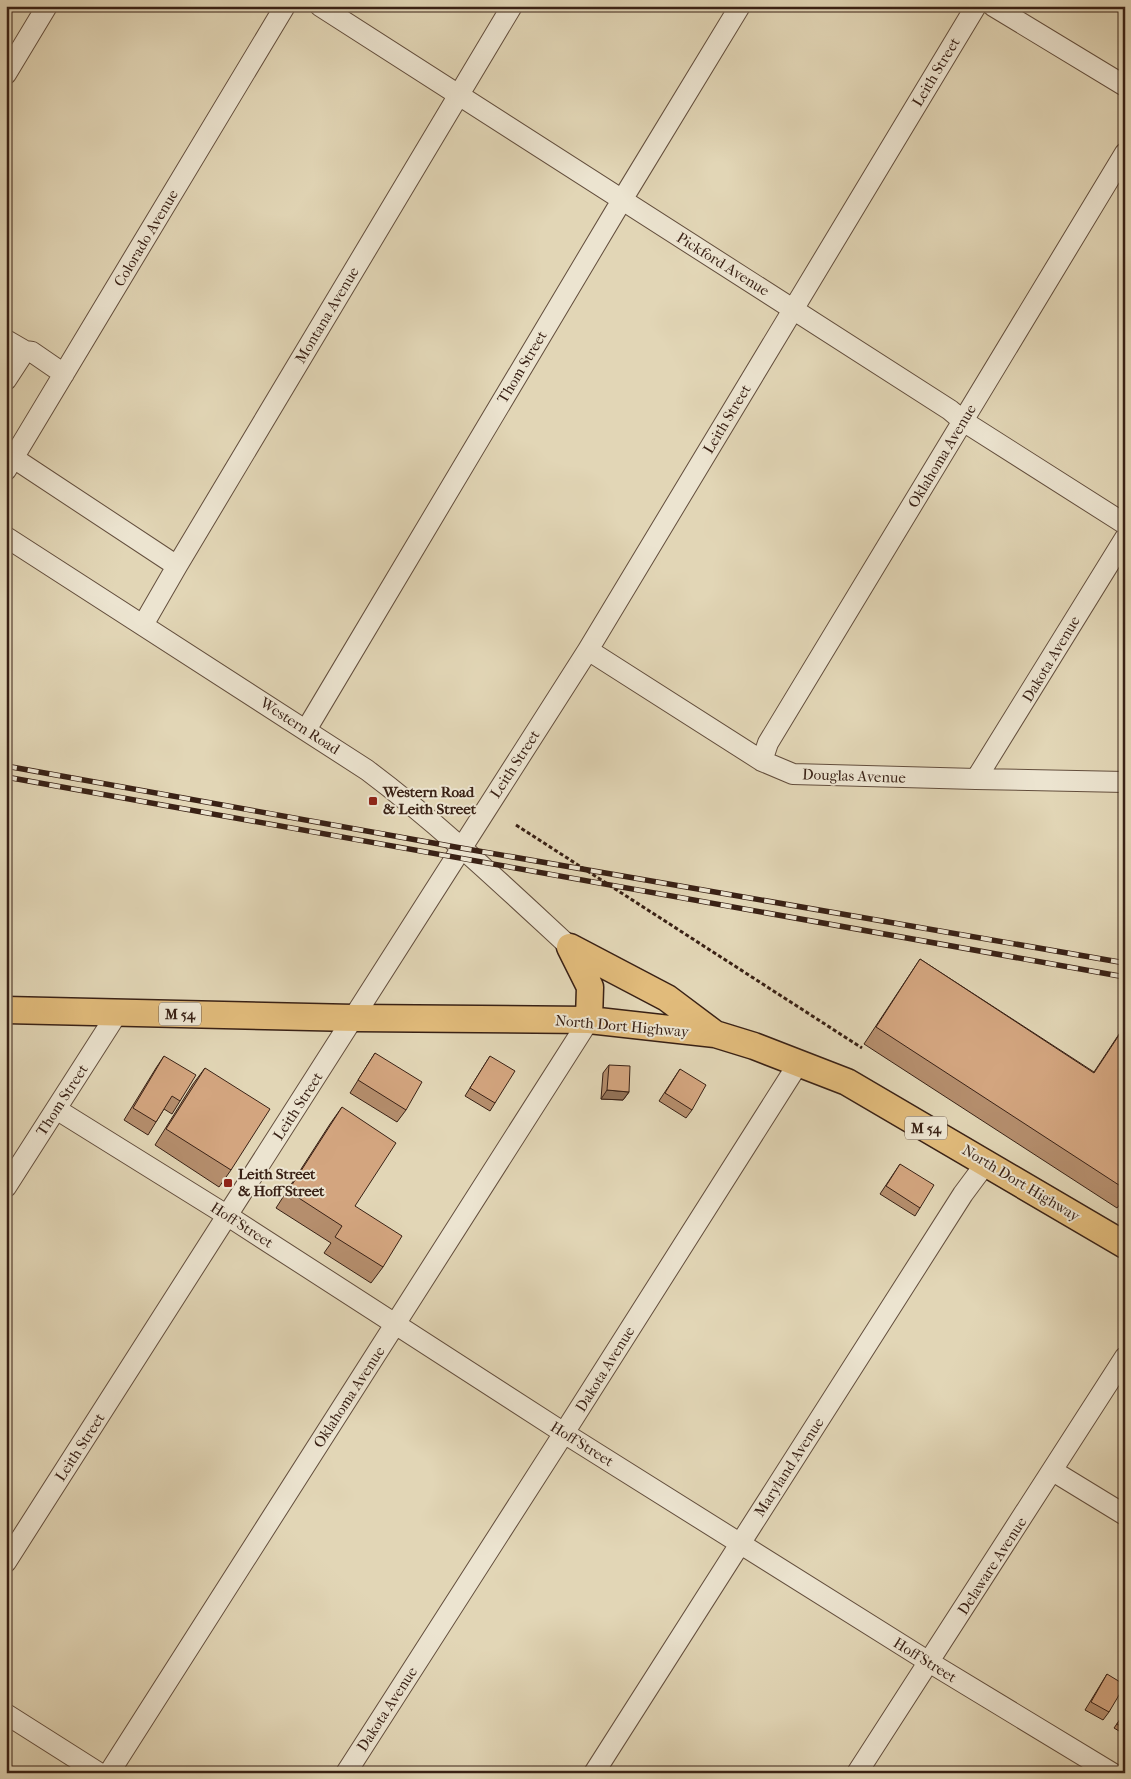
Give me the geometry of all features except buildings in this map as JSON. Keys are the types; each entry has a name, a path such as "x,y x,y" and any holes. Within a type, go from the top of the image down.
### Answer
{"main road":[{"path":"570,947 590,987 589,1020"},
{"path":"570,947 667,998 715,1034"},
{"name":"North Dort Highway","path":"6,1010 354,1018 589,1020 715,1034 754,1046 847,1082 1125,1245"}],"street":[{"path":"6,74 47,6"},
{"name":"Colorado Avenue","path":"9,460 64,374 285,6"},
{"name":"Pickford Avenue","path":"320,6 1125,524"},
{"name":"Montana Avenue","path":"143,625 512,6"},
{"name":"Thom Street","path":"306,730 740,6"},
{"name":"Leith Street","path":"6,1562 588,650 976,6"},
{"path":"993,6 1125,86"},
{"name":"Oklahoma Avenue","path":"762,761 768,743 1125,153"},
{"path":"6,340 25,351 32,352 64,374"},
{"path":"6,380 25,351"},
{"path":"9,460 177,566"},
{"name":"Western Road","path":"6,536 306,730 387,786 461,848 570,947"},
{"name":"Dakota Avenue","path":"976,779 1125,538"},
{"name":"Douglas Avenue","path":"588,650 762,761 793,774 1125,782"},
{"name":"Thom Street","path":"6,1188 118,1012"},
{"name":"Oklahoma Avenue","path":"109,1773 589,1020"},
{"name":"Dakota Avenue","path":"346,1773 798,1064"},
{"name":"Hoff Street","path":"56,1109 228,1216 564,1433 929,1662 1112,1773"},
{"name":"Maryland Avenue","path":"594,1773 963,1194 986,1163"},
{"name":"Delaware Avenue","path":"857,1773 1125,1357"},
{"path":"1053,1471 1125,1515"},
{"path":"6,1714 99,1773"}],"path":[{"path":"516,825 862,1048"}],"railway":[{"path":"6,766 461,848 1125,963"},
{"path":"6,777 1125,977"}],"place":[{"name":"Western Road & Leith Street","path":"373,801"},
{"name":"Leith Street & Hoff Street","path":"228,1183"}]}
